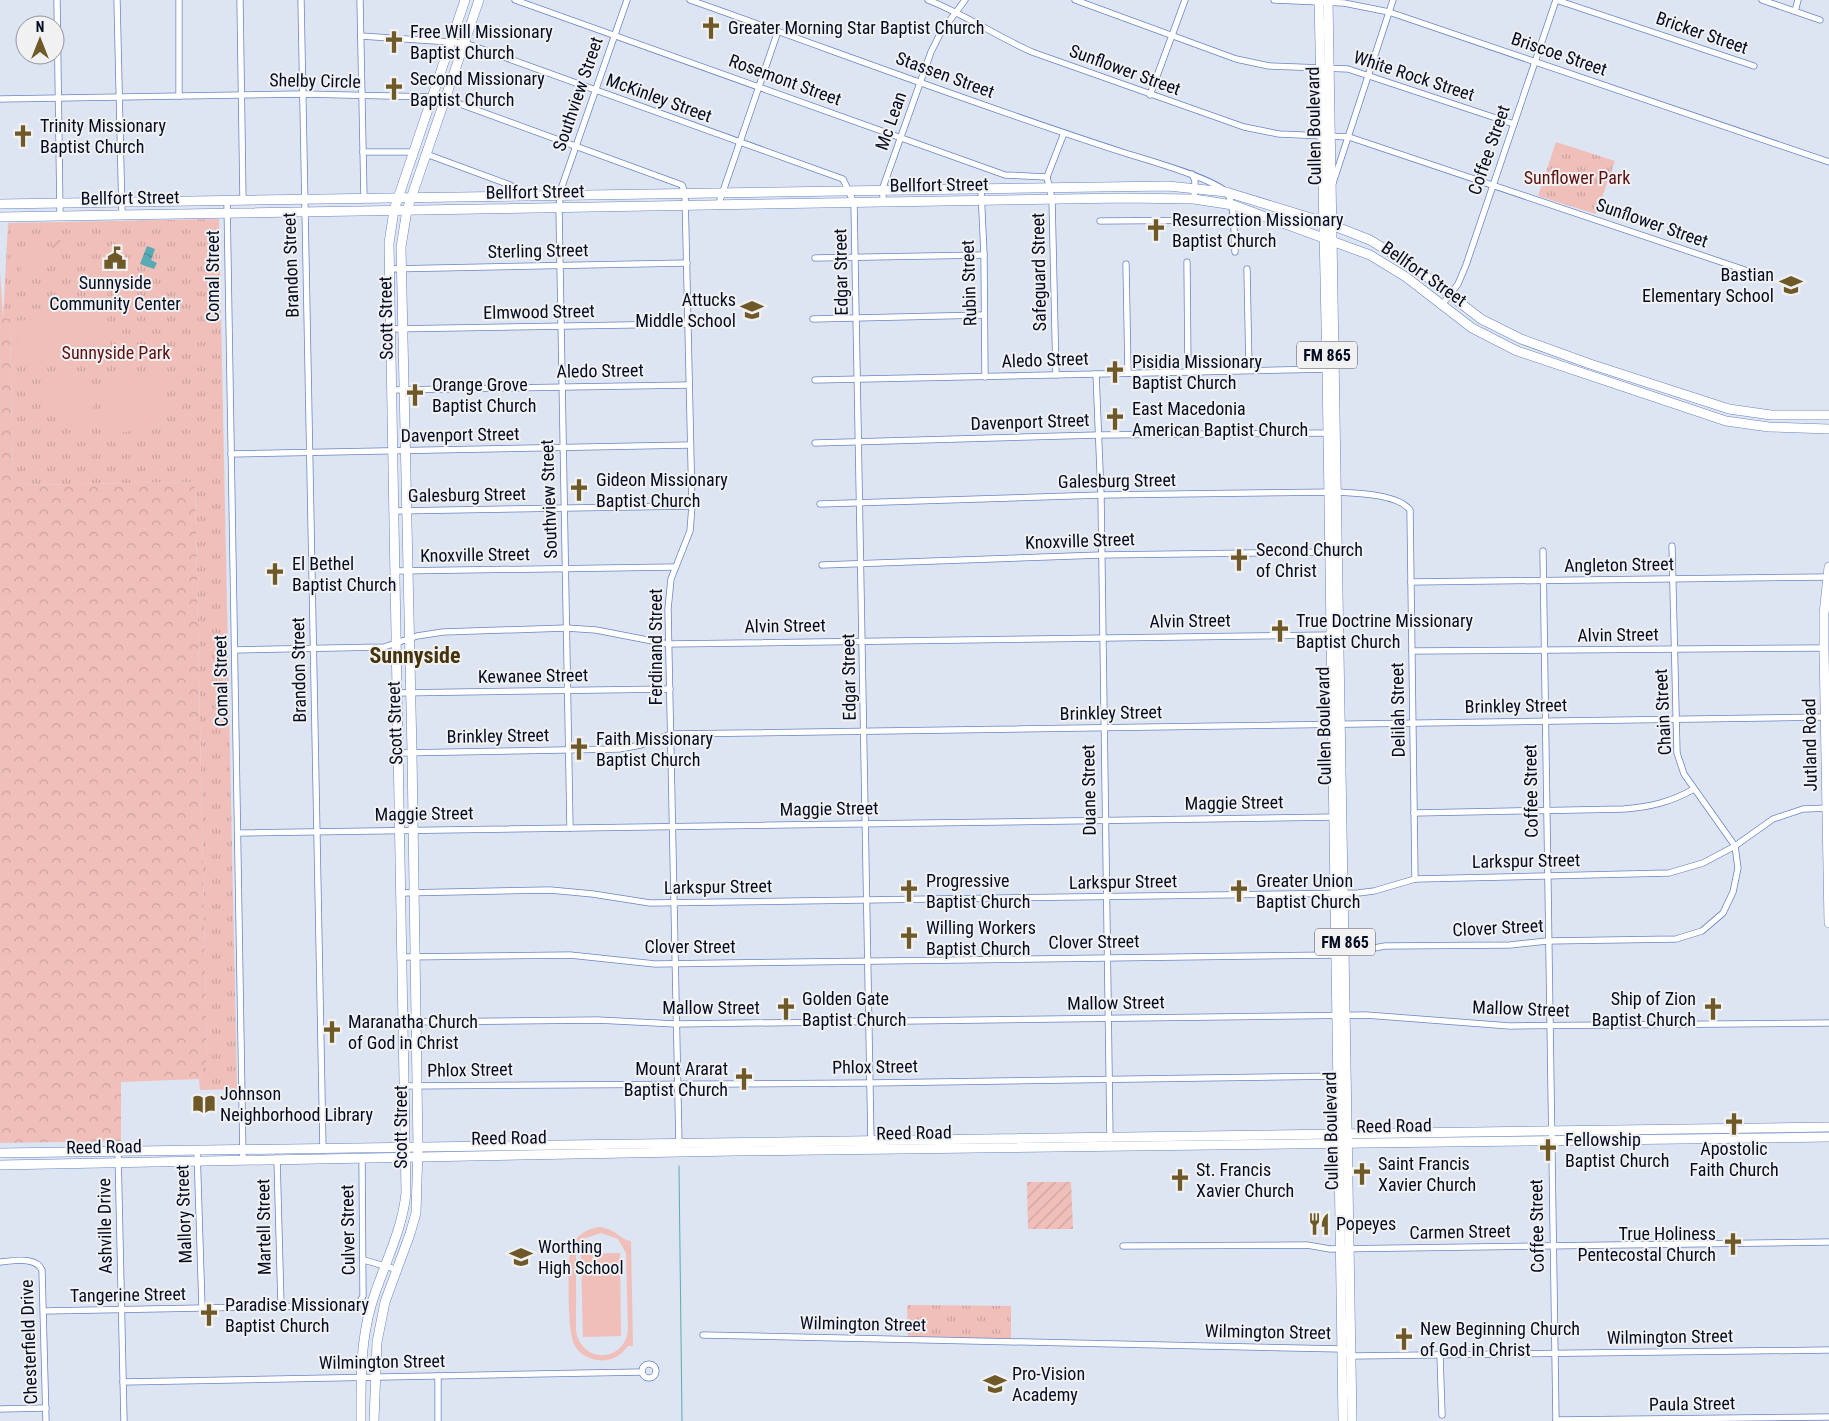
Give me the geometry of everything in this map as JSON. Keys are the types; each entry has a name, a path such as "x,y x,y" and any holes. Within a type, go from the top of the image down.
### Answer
{"main road":[{"name":"Scott Street","path":"362,1421 361,1377 364,1342 371,1307 403,1216 406,1152 390,329 390,243 394,210 465,0"},
{"name":"Scott Street","path":"374,1421 376,1342 383,1309 398,1270 416,1213 418,1152 412,753 401,268 402,236 408,210 426,154 479,0"},
{"name":"Cullen Boulevard","path":"1324,1 1326,135 1324,222 1328,238 1345,1249 1352,1356 1352,1421"},
{"name":"Cullen Boulevard","path":"1326,135 1332,185 1333,225 1328,238"},
{"name":"Bellfort Street","path":"0,204 848,190 1168,186 1195,188 1226,192 1324,222 1370,240 1414,267 1481,319 1521,339 1590,364 1729,409 1792,416 1829,415"},
{"path":"1124,187 1124,198"},
{"path":"789,192 790,204"},
{"path":"622,194 623,207"},
{"path":"498,196 498,209"},
{"name":"Bellfort Street","path":"0,216 718,206 1052,199 1194,199 1233,205 1328,238 1370,255 1406,277 1472,328 1517,351 1726,421 1746,425 1826,428"},
{"path":"1406,277 1414,267"},
{"path":"1517,351 1521,339"},
{"path":"1587,375 1590,364"},
{"path":"1656,398 1660,387"},
{"path":"1726,421 1729,409"},
{"path":"1792,416 1793,428"},
{"name":"Jutland Road","path":"1828,572 1824,648 1829,923"},
{"name":"Reed Road","path":"1658,1135 1749,1128 1829,1127"},
{"path":"1749,1128 1749,1138"},
{"name":"Reed Road","path":"0,1153 323,1147 418,1152 1658,1135 1749,1138 1829,1137"},
{"path":"56,1152 56,1164"},
{"name":"Reed Road","path":"0,1165 362,1158 406,1152"},
{"name":"Cullen Boulevard","path":"1344,1421 1342,1349 1345,1249"}],"street":[{"path":"57,0 60,216"},
{"path":"117,0 122,215"},
{"path":"179,0 179,96"},
{"path":"240,0 243,200"},
{"name":"Brandon Street","path":"301,0 323,1159"},
{"path":"360,0 364,198"},
{"name":"Rosemont Street","path":"514,0 1005,175 1047,177"},
{"name":"Southview Street","path":"570,828 558,208 576,146 627,0"},
{"name":"Stassen Street","path":"690,0 1064,133 1192,174 1226,192"},
{"name":"Sunflower Street","path":"928,0 957,11 1003,39 1032,52 1244,127 1279,134 1326,135 1349,138 1745,270"},
{"name":"Mc Lean","path":"884,202 882,190 920,82 941,32 965,0"},
{"name":"White Rock Street","path":"1075,0 1244,60 1269,66 1348,69 1368,74 1514,124"},
{"path":"1150,95 1185,0"},
{"name":"Briscoe Street","path":"1274,0 1324,1 1357,5 1389,12 1829,162"},
{"path":"1332,185 1393,0"},
{"name":"Coffee Street","path":"1442,305 1450,295 1466,265 1556,0"},
{"name":"Bricker Street","path":"1556,0 1754,66"},
{"path":"1762,0 1820,20"},
{"path":"1795,11 1798,0"},
{"path":"718,206 738,142 778,31"},
{"name":"McKinley Street","path":"361,36 465,44 843,179 848,190"},
{"name":"Shelby Circle","path":"0,99 302,94 432,97 445,99 675,181 682,185 685,193"},
{"path":"1047,177 1064,133"},
{"path":"363,152 414,152"},
{"path":"426,154 510,185 516,189 519,196"},
{"path":"1192,174 1195,188 1194,199"},
{"name":"Safeguard Street","path":"1047,177 1052,199 1056,375"},
{"name":"Rubin Street","path":"981,189 984,255 985,377"},
{"path":"848,190 854,203"},
{"path":"1226,192 1233,205 1232,220 1235,252"},
{"path":"685,193 685,206"},
{"name":"Comal Street","path":"227,201 243,1160"},
{"name":"Edgar Street","path":"854,203 861,503 871,1145"},
{"name":"Ferdinand Street","path":"679,1148 668,598 675,567 690,531 692,506 685,206"},
{"path":"1100,221 1232,220"},
{"path":"815,258 984,255"},
{"path":"1187,262 1188,372"},
{"name":"Sterling Street","path":"389,269 687,263"},
{"path":"1126,264 1128,373"},
{"path":"1247,270 1249,370"},
{"path":"813,319 984,315"},
{"name":"Elmwood Street","path":"390,329 688,324"},
{"name":"Aledo Street","path":"815,380 1331,369"},
{"name":"Duane Street","path":"1096,374 1101,496 1106,957 1111,1142"},
{"name":"Aledo Street","path":"392,390 689,385"},
{"name":"Davenport Street","path":"816,443 1098,435 1332,433"},
{"name":"Davenport Street","path":"231,454 690,445"},
{"name":"Galesburg Street","path":"820,504 1333,492 1382,497 1407,506 1410,510"},
{"name":"Galesburg Street","path":"394,511 692,506"},
{"name":"Delilah Street","path":"1410,510 1415,879"},
{"name":"Chain Street","path":"1672,546 1677,752 1684,774 1711,808 1735,846 1738,868 1733,892 1723,913 1702,931 1695,933"},
{"name":"Coffee Street","path":"1543,551 1547,941 1556,1421"},
{"name":"Knoxville Street","path":"822,565 1101,556 1334,552"},
{"name":"Knoxville Street","path":"395,572 675,567"},
{"name":"Angleton Street","path":"1411,582 1673,579 1828,572"},
{"name":"Alvin Street","path":"235,650 384,647 409,639 458,631 566,628 596,630 668,644 1335,635"},
{"name":"Alvin Street","path":"1412,651 1824,648"},
{"name":"Kewanee Street","path":"397,693 670,688"},
{"name":"Brinkley Street","path":"398,753 619,749 641,745 671,734 1337,726 1413,722 1826,717"},
{"path":"1414,813 1652,807 1676,799 1694,789"},
{"name":"Larkspur Street","path":"401,893 550,890 593,894 650,903 1340,894 1374,891 1415,879 1669,872 1703,863 1735,846 1773,819 1803,809 1828,808"},
{"name":"Maggie Street","path":"239,832 1338,817"},
{"name":"Clover Street","path":"402,957 570,956 676,964 1341,954 1385,946 1510,946 1547,941 1676,939 1695,933"},
{"name":"Mallow Street","path":"403,1022 596,1020 676,1024 1342,1016 1410,1018 1510,1026 1549,1027 1829,1023"},
{"name":"Phlox Street","path":"404,1086 871,1083 1343,1076"},
{"name":"Martell Street","path":"277,1148 280,1306"},
{"name":"Mallory Street","path":"197,1149 202,1308"},
{"name":"Ashville Drive","path":"118,1151 124,1421"},
{"name":"Culver Street","path":"361,1302 364,1296 362,1158"},
{"name":"Carmen Street","path":"1123,1246 1307,1246 1345,1249 1829,1242"},
{"path":"364,1260 398,1270"},
{"name":"Chesterfield Drive","path":"0,1262 30,1261 37,1264 42,1270 46,1421"},
{"name":"Tangerine Street","path":"44,1311 354,1306 361,1302"},
{"name":"Wilmington Street","path":"703,1335 1342,1349 1352,1356 1829,1350"},
{"path":"1440,1355 1442,1416"},
{"name":"Wilmington Street","path":"123,1382 642,1372"},
{"path":"438,1376 438,1421"},
{"path":"0,1409 46,1408"},
{"name":"Paula Street","path":"1556,1421 1829,1417"}],"green space":[{"name":"Sunflower Park","path":"1556,142 1615,161 1596,214 1538,196"},
{"name":"Sunnyside Park","path":"219,219 237,1089 200,1090 199,1079 207,1059 195,482 13,485 10,319 3,319 8,223"},
{"path":"51,240 62,240 62,251 53,252"},
{"path":"21,248 46,248 47,277 21,277"},
{"path":"0,271 3,318 10,319 13,485 195,482 207,1059 199,1079 121,1082 121,1141 0,1143"},
{"path":"106,308 111,350 19,366 16,321"},
{"path":"161,376 162,402 150,421 130,431 105,433 104,380 108,377"},
{"path":"87,377 92,381 94,428 72,425 63,421 50,408 43,389 42,378"},
{"path":"1027,1182 1071,1182 1073,1229 1028,1229"},
{"path":"594,1228 604,1228 631,1241 633,1346 628,1346 622,1353 607,1360 594,1359 581,1353 574,1344 570,1326 570,1251 577,1238","holes":["601,1233 618,1239 626,1253 628,1327 626,1339 621,1347 613,1353 595,1354 586,1350 580,1342 576,1330 576,1250 583,1239"]},
{"path":"620,1253 621,1336 583,1337 581,1254"},
{"path":"907,1305 1011,1306 1011,1340 908,1338"}],"water":[{"path":"147,246 155,249 151,260 157,263 154,269 140,264"}],"waterway":[{"path":"679,1166 682,1421"}],"place":[{"name":"Greater Morning Star Baptist Church","path":"711,28"},
{"name":"Free Will Missionary Baptist Church","path":"394,42"},
{"name":"Second Missionary Baptist Church","path":"394,89"},
{"name":"Trinity Missionary Baptist Church","path":"23,136"},
{"name":"Resurrection Missionary Baptist Church","path":"1156,230"},
{"name":"Sunnyside Community Center","path":"115,258"},
{"name":"Bastian Elementary School","path":"1791,285"},
{"name":"Attucks Middle School","path":"752,310"},
{"name":"Pisidia Missionary Baptist Church","path":"1115,372"},
{"name":"Orange Grove Baptist Church","path":"415,395"},
{"name":"East Macedonia American Baptist Church","path":"1115,419"},
{"name":"Gideon Missionary Baptist Church","path":"579,490"},
{"name":"Second Church of Christ","path":"1239,560"},
{"name":"El Bethel Baptist Church","path":"275,574"},
{"name":"True Doctrine Missionary Baptist Church","path":"1280,631"},
{"name":"Faith Missionary Baptist Church","path":"579,749"},
{"name":"Progressive Baptist Church","path":"909,891"},
{"name":"Greater Union Baptist Church","path":"1239,891"},
{"name":"Willing Workers Baptist Church","path":"909,938"},
{"name":"Golden Gate Baptist Church","path":"786,1009"},
{"name":"Ship of Zion Baptist Church","path":"1713,1009"},
{"name":"Maranatha Church of God in Christ","path":"332,1032"},
{"name":"Mount Ararat Baptist Church","path":"744,1079"},
{"name":"Johnson Neighborhood Library","path":"204,1104"},
{"name":"Apostolic Faith Church","path":"1734,1124"},
{"name":"Fellowship Baptist Church","path":"1548,1150"},
{"name":"Saint Francis Xavier Church","path":"1362,1174"},
{"name":"St. Francis Xavier Church","path":"1180,1180"},
{"name":"Popeyes","path":"1319,1224"},
{"name":"True Holiness Pentecostal Church","path":"1733,1244"},
{"name":"Worthing High School","path":"521,1257"},
{"name":"Paradise Missionary Baptist Church","path":"209,1315"},
{"name":"New Beginning Church of God in Christ","path":"1404,1339"},
{"name":"Pro-Vision Academy","path":"995,1384"}],"district":[{"name":"Sunnyside","path":"415,655"}]}
